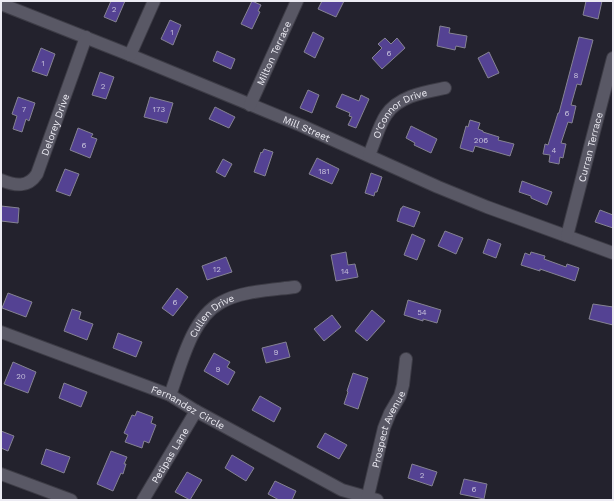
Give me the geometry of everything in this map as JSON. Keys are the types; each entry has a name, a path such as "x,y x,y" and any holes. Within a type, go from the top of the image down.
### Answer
{"street":[{"path":"130,54 154,1"},
{"name":"Milton Terrace","path":"250,105 297,1"},
{"name":"Mill Street","path":"6,4 300,125 487,207 613,253"},
{"name":"Delorey Drive","path":"1,180 11,184 24,184 29,183 37,174 86,37"},
{"name":"Curran Terrace","path":"567,236 613,58"},
{"name":"O'Connor Drive","path":"369,155 385,115 392,108 421,93 445,88"},
{"name":"Cullen Drive","path":"170,395 194,330 205,314 220,303 235,297 295,287"},
{"name":"Fernandez Circle","path":"1,332 170,395 196,412 342,490 371,499"},
{"name":"Prospect Avenue","path":"371,499 384,428 404,385 406,359"},
{"name":"Petipas Lane","path":"143,500 196,412"},
{"path":"1,474 71,500"}],"building":[{"path":"111,1 125,1 116,22 104,17"},
{"path":"252,1 261,5 258,11 260,12 252,29 241,24"},
{"path":"322,1 344,1 336,17 318,9"},
{"path":"586,1 602,1 598,19 583,15"},
{"path":"170,20 181,25 173,45 161,39"},
{"path":"440,26 450,28 449,33 467,36 465,48 456,46 455,50 437,46"},
{"path":"313,32 324,38 315,58 304,52"},
{"path":"579,37 593,40 581,85 577,84 571,105 576,106 572,123 568,122 561,143 566,144 563,158 560,157 559,164 549,162 550,155 543,154 545,144 548,145 559,113"},
{"path":"385,38 391,44 397,38 405,48 382,69 372,58 382,48 378,44"},
{"path":"41,48 55,54 47,76 32,71"},
{"path":"217,51 235,59 231,69 213,61"},
{"path":"489,52 499,73 488,78 478,58"},
{"path":"100,72 114,77 106,99 92,95"},
{"path":"308,90 319,95 312,113 300,108"},
{"path":"342,94 359,101 361,95 369,99 356,128 348,125 352,117 349,116 350,113 336,107"},
{"path":"18,97 35,103 29,121 26,119 22,132 13,129 17,116 12,114"},
{"path":"150,97 173,103 167,123 144,117"},
{"path":"215,107 235,117 229,128 209,119"},
{"path":"470,120 480,123 478,129 483,132 499,137 498,140 514,144 510,156 475,146 473,152 460,148 466,126 468,127"},
{"path":"411,126 437,139 431,153 414,145 415,143 406,138"},
{"path":"78,128 93,134 91,137 97,139 90,158 70,150"},
{"path":"264,149 273,152 265,176 254,172 261,152 262,153"},
{"path":"317,158 339,169 332,184 309,174"},
{"path":"223,159 232,164 225,177 216,172"},
{"path":"65,169 79,174 70,196 56,191"},
{"path":"371,173 382,177 377,192 375,192 374,196 365,193"},
{"path":"522,181 552,192 547,205 531,198 531,196 519,192"},
{"path":"1,206 19,208 18,223 1,221"},
{"path":"403,206 420,212 414,227 397,221"},
{"path":"600,210 613,215 613,228 595,222"},
{"path":"445,231 463,238 456,254 438,246"},
{"path":"412,234 425,240 417,260 404,255"},
{"path":"488,239 501,244 496,258 483,253"},
{"path":"346,252 348,265 355,264 358,277 336,281 331,255"},
{"path":"531,252 545,256 544,259 566,267 567,264 579,268 575,281 540,269 540,271 521,265 525,253 530,255"},
{"path":"226,257 232,272 207,280 202,266"},
{"path":"177,288 188,297 173,316 162,308"},
{"path":"8,293 32,302 26,317 2,308"},
{"path":"408,300 441,310 437,323 423,319 423,321 404,315"},
{"path":"593,304 613,307 613,325 589,319"},
{"path":"72,309 81,312 79,319 93,324 87,340 64,331"},
{"path":"372,310 385,321 367,341 355,331"},
{"path":"332,315 341,327 324,341 314,329"},
{"path":"118,333 142,342 136,357 113,348"},
{"path":"286,342 290,357 266,363 262,348"},
{"path":"214,353 230,362 227,367 235,372 228,385 204,371"},
{"path":"13,362 36,372 28,393 4,384"},
{"path":"353,373 368,378 358,409 344,404"},
{"path":"64,383 87,392 81,407 59,398"},
{"path":"260,396 281,408 274,422 252,410"},
{"path":"137,411 153,417 151,423 156,425 149,443 144,441 142,448 125,442 128,435 124,433 132,415 135,416"},
{"path":"1,431 14,436 8,451 1,448"},
{"path":"325,433 347,445 339,459 317,447"},
{"path":"46,449 70,457 64,473 41,464"},
{"path":"111,451 127,457 124,464 126,464 123,474 121,473 113,491 97,484"},
{"path":"232,455 254,468 246,481 225,468"},
{"path":"412,464 437,472 432,486 408,478"},
{"path":"187,472 202,480 190,500 175,492"},
{"path":"464,479 487,484 484,499 460,494"},
{"path":"275,481 296,491 292,500 279,500 268,494"}]}
